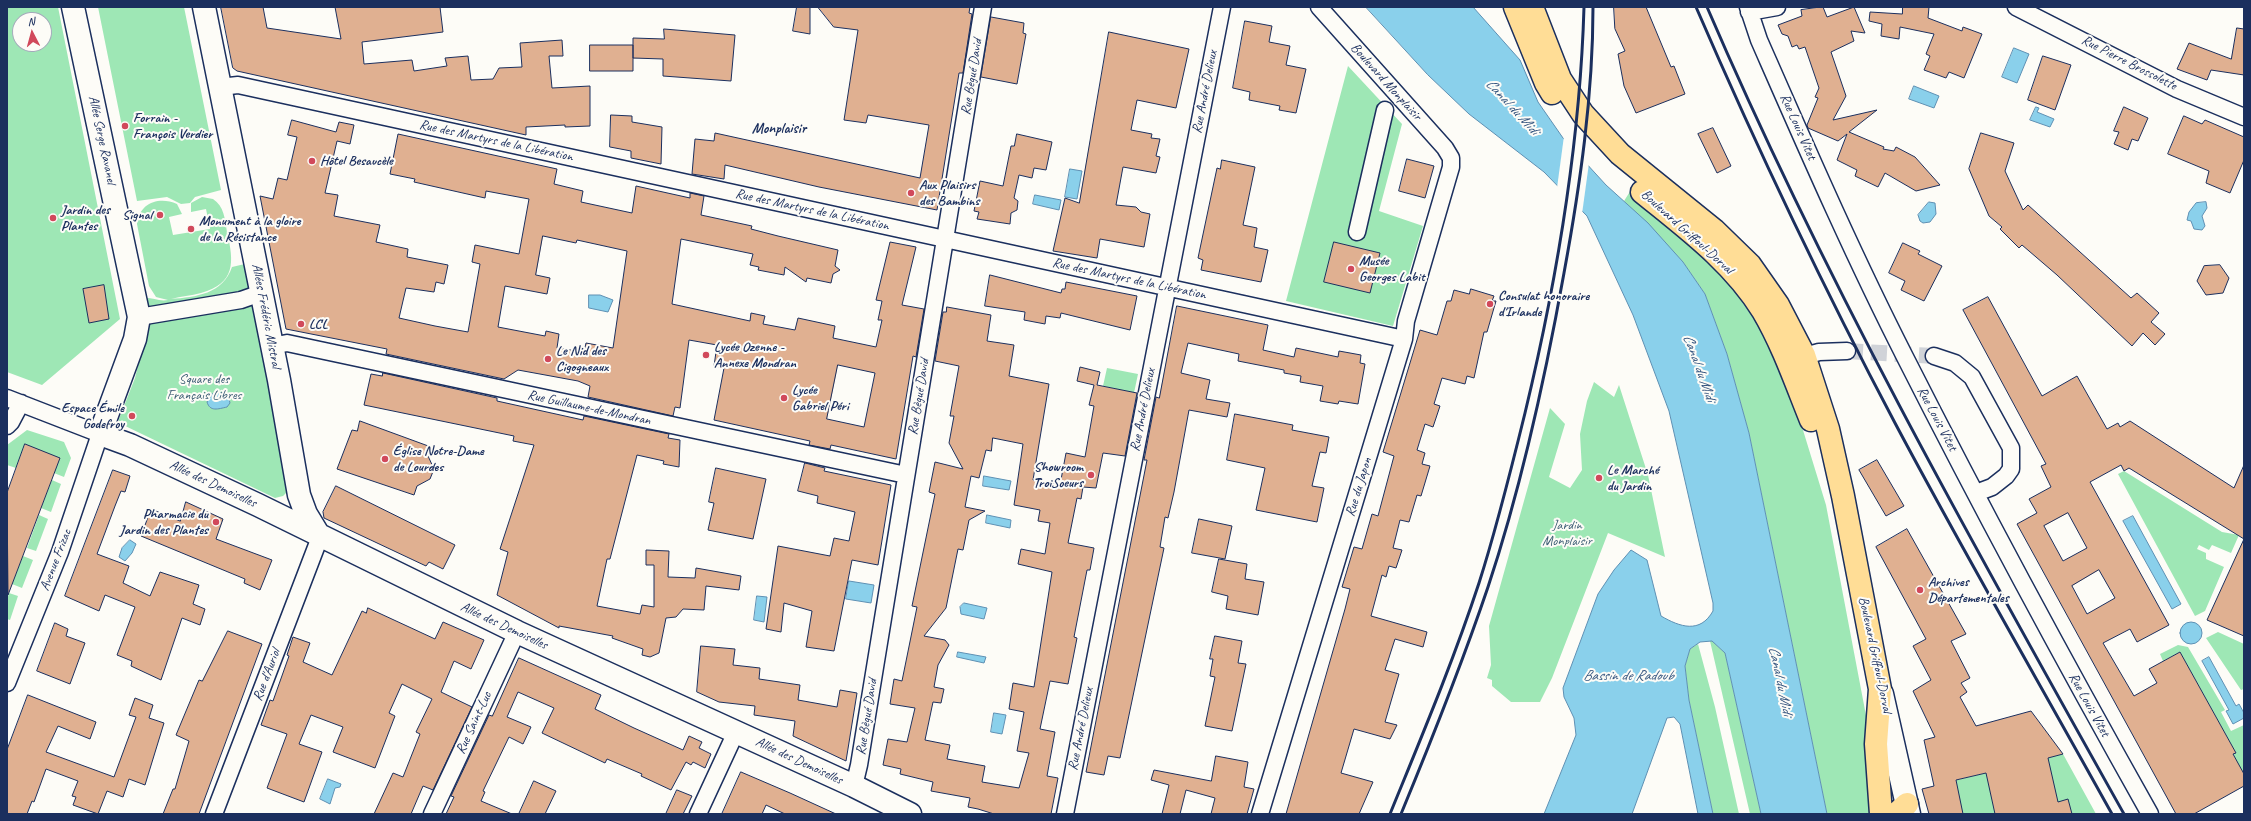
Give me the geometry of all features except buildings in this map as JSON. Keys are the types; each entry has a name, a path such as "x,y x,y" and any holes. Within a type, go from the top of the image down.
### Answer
{"main road":[{"name":"Allée Serge Ravanel","path":"73,7 139,317 135,339 100,434"},
{"name":"Allées Frédéric Mistral","path":"204,7 262,294 298,484 306,514 320,537"},
{"name":"Boulevard Griffoul-Dorval","path":"1515,7 1546,82 1566,116 1590,145 1627,180 1729,267 1796,358"},
{"name":"Boulevard Griffoul-Dorval","path":"1532,7 1560,79 1583,114 1620,154 1714,230 1745,260 1778,305 1796,358 1828,429 1843,496 1904,811"},
{"name":"Allée des Demoiselles","path":"100,434 130,445 258,505 320,537 517,632 854,786 910,814"},
{"path":"258,505 283,502 290,498 298,484"},
{"path":"1880,689 1876,744 1881,814"}],"street":[{"name":"Rue Bègué David","path":"854,786 860,765 983,7"},
{"name":"Rue André Delieux","path":"1065,814 1222,7"},
{"name":"Boulevard Monplaisir","path":"1319,7 1419,117 1445,148 1451,158"},
{"path":"1748,10 1777,7"},
{"name":"Rue Pierre Brossolette","path":"2016,7 2177,88 2244,117"},
{"name":"Rue Louis Vitet","path":"1748,10 1759,40 1848,239 1904,357 2029,596 2150,814"},
{"name":"Rue des Martyrs de la Libération","path":"220,87 238,85 1404,339"},
{"path":"1357,232 1385,110"},
{"name":"Rue du Japon","path":"1260,814 1404,339 1406,321 1451,167 1451,158"},
{"path":"139,317 241,300 262,294"},
{"name":"Rue Guillaume-de-Mondran","path":"272,346 287,343 906,475"},
{"path":"1796,358 1819,352 1847,351"},
{"path":"1934,356 1955,363 1972,377 2011,448 2011,469 2006,476 1992,487 1976,493"},
{"path":"7,426 12,422 14,400 100,434"},
{"name":"Avenue Frizac","path":"7,683 60,552 100,434"},
{"name":"Rue d'Auriol","path":"214,814 320,537"},
{"name":"Rue Saint-Luc","path":"432,814 517,632"},
{"path":"698,814 736,732"}],"green space":[{"name":"Jardin des Plantes","path":"7,7 58,7 120,319 42,385 7,372"},
{"path":"98,7 184,7 221,190 195,197 190,203 181,204 167,197 137,201"},
{"path":"1348,66 1402,124 1379,211 1423,226 1393,326 1286,301"},
{"path":"1631,190 1740,288 1783,365 1826,505 1868,726 1874,814 1827,814 1749,433 1727,354 1705,294 1683,262 1624,201"},
{"name":"Square des Français Libres","path":"202,197 213,199 222,209 226,222 231,253 230,270 221,283 212,289 197,294 171,299 190,297 208,292 222,283 228,276 232,267 249,263 288,491 283,496 275,498 119,423 119,419 135,378 146,333 143,298 168,300 156,297 149,286 137,224 139,217 146,206 151,203 157,201 170,202 177,204 182,214 169,217 173,235 210,229 206,209 191,212 191,203"},
{"path":"1107,368 1138,374 1134,393 1103,386"},
{"name":"Jardin Monplaisir","path":"1594,382 1614,397 1619,385 1648,475 1665,557 1608,533 1552,678 1540,702 1511,702 1492,686 1492,680 1487,678 1491,665 1489,626 1550,408 1565,424 1549,477 1570,488 1582,470 1580,434 1587,401"},
{"path":"27,430 64,442 71,458 64,477 54,473 25,444 16,468 7,465 7,445"},
{"path":"2124,471 2222,532 2239,535 2231,553 2212,545 2209,550 2199,545 2197,549 2206,553 2206,559 2224,567 2205,611 2195,616 2118,474"},
{"path":"52,480 61,484 51,512 41,508"},
{"path":"39,515 48,519 36,551 27,548"},
{"path":"23,556 33,560 22,588 12,584"},
{"path":"9,593 18,596 10,620 7,619 7,599"},
{"path":"2218,632 2244,644 2244,689 2241,690 2206,638"},
{"path":"1710,641 1712,641 1725,653 1761,814 1750,814"},
{"path":"1698,644 1715,707 1739,814 1713,814 1689,700 1685,666 1690,649"},
{"path":"2178,645 2188,647 2225,710 2221,712 2231,731 2244,725 2244,772 2237,769 2237,762 2233,754 2236,753 2180,652 2163,661 2160,654"},
{"path":"2063,754 2096,814 1961,814 1953,781"}],"water":[{"path":"1366,7 1473,7 1520,60 1538,102 1563,138 1606,185 1648,223 1683,262 1705,294 1727,354 1749,433 1827,814 1761,814 1725,653 1712,641 1700,642 1690,649 1685,666 1689,700 1713,814 1698,814 1680,724 1674,717 1667,718 1632,814 1544,814 1576,735 1574,718 1564,697 1563,688 1598,594 1614,570 1631,550 1647,560 1661,616 1675,623 1696,626 1702,623 1713,611 1713,603 1669,411 1633,315 1587,216 1544,172 1469,114 1428,75"},
{"path":"2014,48 2029,54 2017,83 2002,77"},
{"path":"1914,86 1939,96 1934,108 1909,99"},
{"path":"2036,107 2039,108 2037,112 2054,119 2050,127 2030,120"},
{"path":"1070,169 1082,171 1077,199 1065,197"},
{"path":"1035,195 1061,200 1059,210 1033,204"},
{"path":"1929,202 1935,203 1936,214 1930,222 1923,223 1920,221 1918,215"},
{"path":"2206,202 2207,208 2202,216 2205,226 2202,230 2194,229 2191,221 2187,220 2189,212 2196,203"},
{"path":"589,295 600,295 613,300 608,312 589,308"},
{"path":"218,392 228,395 230,403 227,407 212,409 207,402 212,394"},
{"path":"984,476 1011,481 1009,490 983,486"},
{"path":"987,515 1011,520 1010,528 986,523"},
{"path":"2133,516 2181,604 2172,609 2123,521"},
{"path":"130,540 136,544 132,553 125,561 119,557 122,548"},
{"path":"849,581 874,585 871,603 846,599"},
{"path":"757,596 767,597 764,622 754,620"},
{"path":"964,603 987,608 984,619 961,614 960,607"},
{"path":"2187,622 2195,622 2202,629 2202,637 2195,644 2187,644 2180,637 2180,629"},
{"path":"958,652 986,657 984,663 957,657"},
{"path":"2209,657 2236,706 2239,704 2244,713 2244,718 2233,724 2226,711 2229,710 2202,661"},
{"path":"994,713 1006,715 1002,734 991,732"},
{"path":"328,779 341,784 340,787 335,788 330,804 320,799"}],"pier":[{"path":"1564,136 1589,163 1582,214 1557,188"}],"tunnel":[{"path":"1847,351 1934,356"}],"railway":[{"path":"1390,814 1448,671 1479,583 1498,520 1525,413 1547,313 1565,212 1578,110 1584,7"},
{"path":"1401,814 1468,644 1488,587 1512,510 1532,432 1557,313 1580,174 1591,74 1593,7"},
{"path":"1696,7 1791,217 1868,372 1948,522 2112,814"},
{"path":"1707,7 1753,111 1802,214 1905,416 2013,616 2124,814"}],"place":[{"name":"Forrain - François Verdier","path":"125,126"},
{"name":"Hôtel Besaucèle","path":"312,161"},
{"name":"Aux Plaisirs des Bambins","path":"911,193"},
{"name":"Signal","path":"160,215"},
{"name":"Jardin des Plantes","path":"53,218"},
{"name":"Monument à la gloire de la Résistance","path":"191,229"},
{"name":"Musée Georges Labit","path":"1351,269"},
{"name":"Consulat honoraire d'Irlande","path":"1490,304"},
{"name":"LCL","path":"301,324"},
{"name":"Lycée Ozenne - Annexe Mondran","path":"706,355"},
{"name":"Le Nid des Cigogneaux","path":"548,359"},
{"name":"Lycée Gabriel Péri","path":"784,398"},
{"name":"Espace Émile Godefroy","path":"132,416"},
{"name":"Église Notre-Dame de Lourdes","path":"385,459"},
{"name":"Showroom TroiSoeurs","path":"1091,475"},
{"name":"Le Marché du Jardin","path":"1599,478"},
{"name":"Pharmacie du Jardin des Plantes","path":"216,522"},
{"name":"Archives Départementales","path":"1920,590"}],"district":[{"name":"Monplaisir","path":"779,129"}],"water label":[{"name":"Canal du Midi","path":"1512,107"},
{"name":"Canal du Midi","path":"1699,368"},
{"name":"Bassin de Radoub","path":"1628,676"},
{"name":"Canal du Midi","path":"1780,681"}]}
